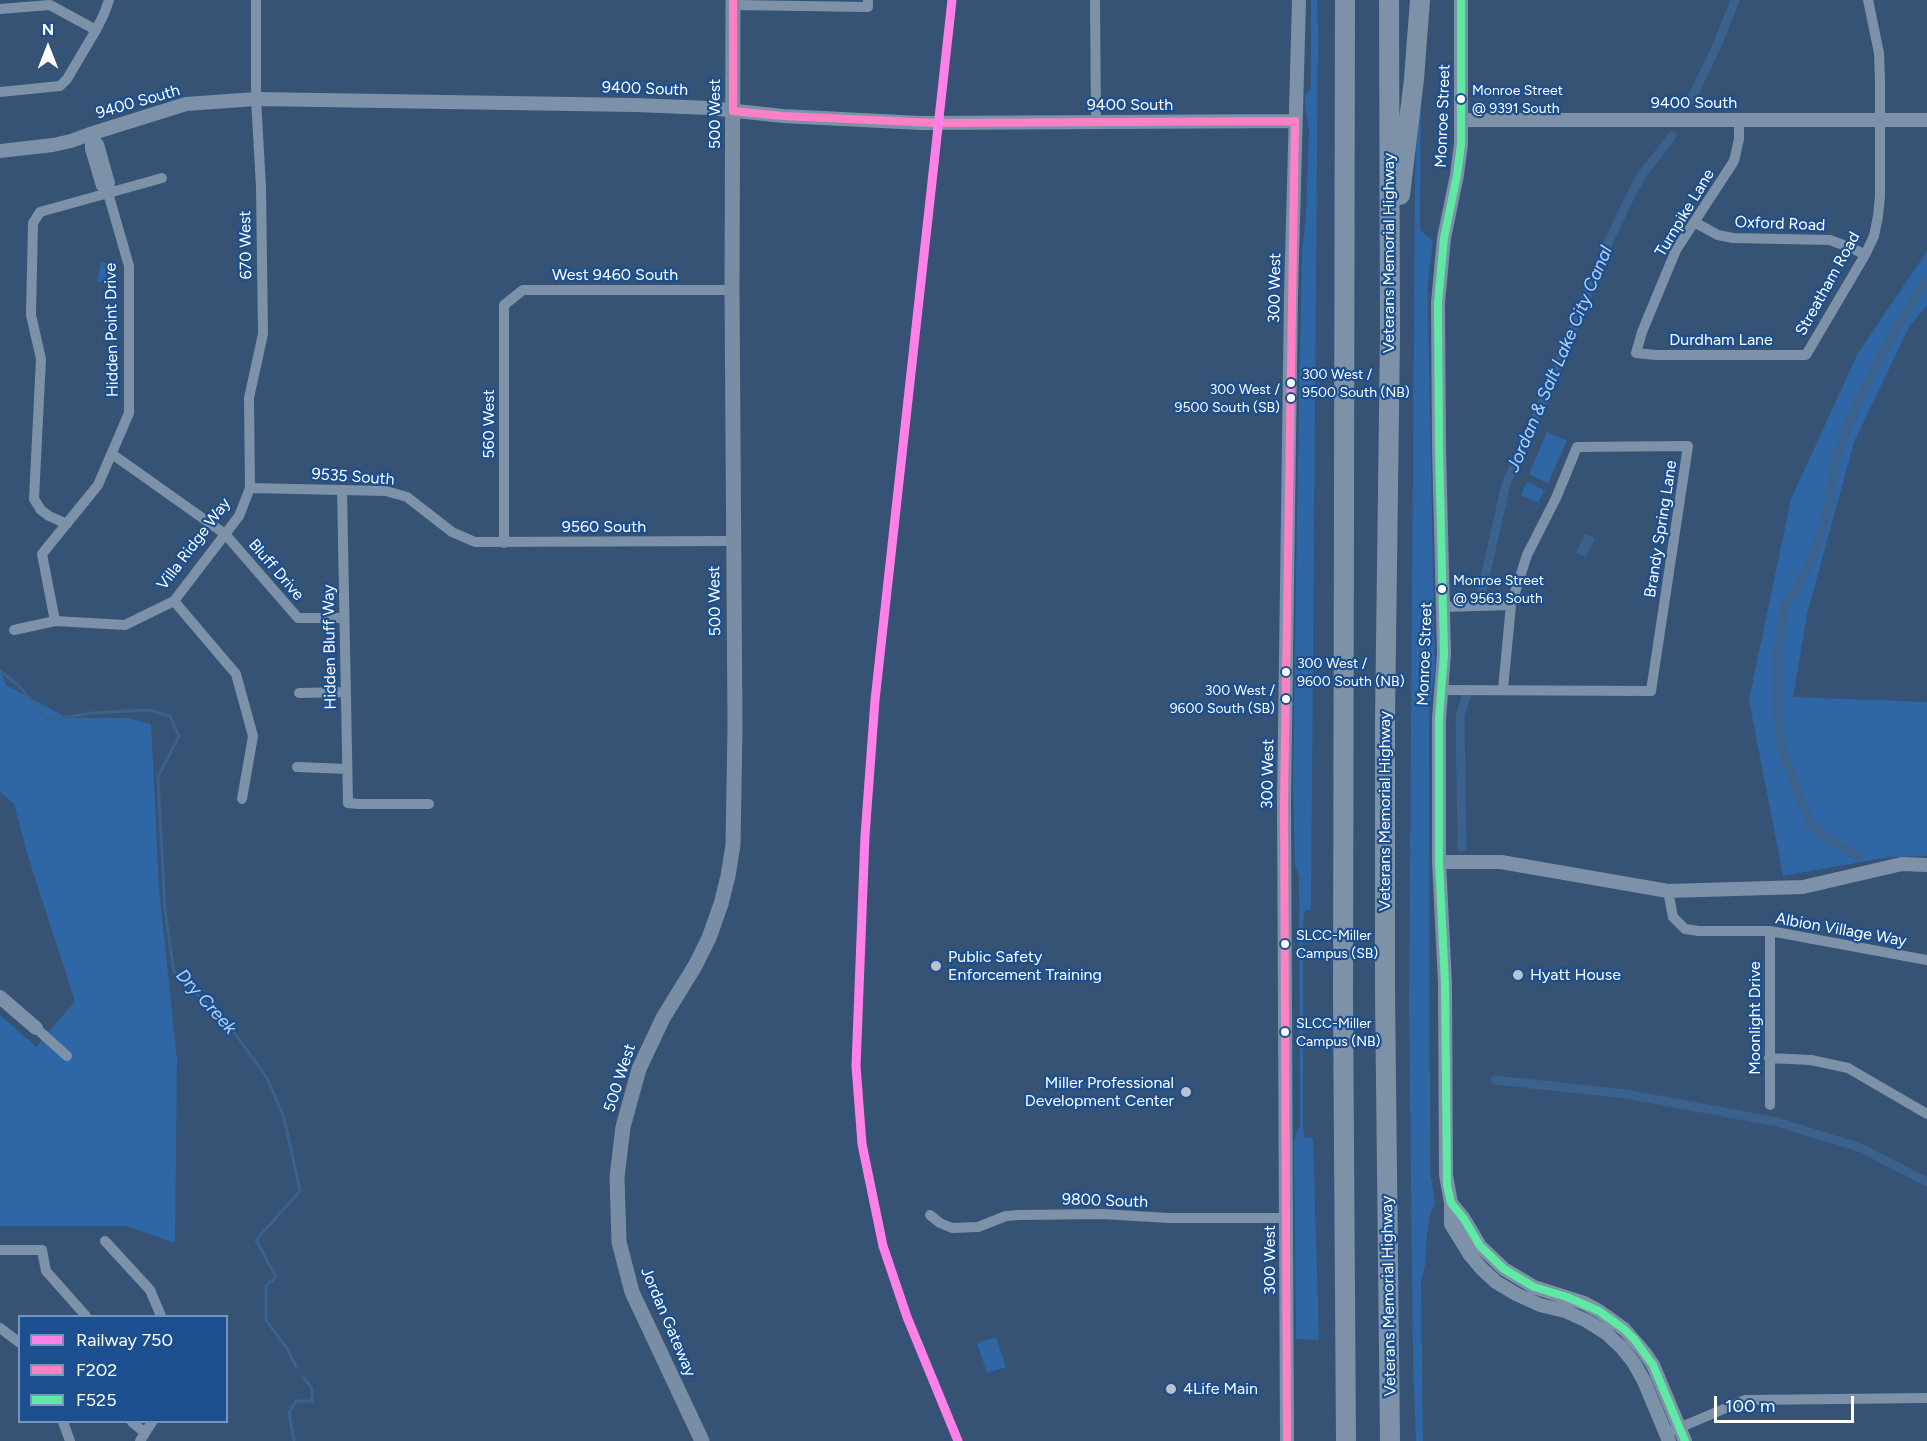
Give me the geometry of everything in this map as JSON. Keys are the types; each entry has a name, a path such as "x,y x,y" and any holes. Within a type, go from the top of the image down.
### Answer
{"highway":[{"path":"1345,0 1343,1008 1346,1441"},
{"name":"Veterans Memorial Highway","path":"1389,0 1390,335 1385,720 1385,968 1390,1441"},
{"path":"1390,335 1397,227 1414,79 1420,0"}],"main road":[{"name":"500 West","path":"617,1177 623,1127 639,1070 659,1025 695,966 709,938 728,876 734,825 733,3"},
{"name":"Jordan Gateway","path":"617,1177 620,1242 632,1292 702,1441"}],"street":[{"path":"0,92 60,86 96,30 109,0"},
{"name":"670 West","path":"250,488 249,398 263,334 261,187 256,99 256,0"},
{"path":"1095,0 1096,122"},
{"name":"300 West","path":"1287,1441 1284,791 1291,295 1299,0"},
{"name":"Monroe Street","path":"1461,0 1461,144 1444,238 1438,293 1444,654 1439,730 1439,862 1445,983 1445,1166 1451,1203 1451,1224 1459,1240 1482,1269 1496,1282 1540,1305 1565,1311 1587,1321 1606,1333 1622,1348 1644,1381 1667,1438"},
{"name":"Streatham Road","path":"1806,355 1865,255 1874,236 1878,216 1880,195 1879,53 1868,0"},
{"path":"733,3 868,3"},
{"path":"0,9 50,5 96,30"},
{"name":"9400 South","path":"0,151 71,141 186,104 256,99 578,103 709,108 783,117 921,123 1295,121"},
{"name":"9400 South","path":"1462,120 1927,120"},
{"name":"Turnpike Lane","path":"1636,353 1642,332 1676,250 1734,161 1739,139 1739,120"},
{"name":"Hidden Point Drive","path":"55,621 42,554 98,485 129,413 129,266 108,193 101,186 90,148 90,134"},
{"path":"67,524 41,510 34,499 41,359 31,315 33,223 40,212 162,178"},
{"name":"Oxford Road","path":"1694,222 1718,235 1733,238 1830,240 1865,255"},
{"name":"West 9460 South","path":"504,305 523,290 732,290"},
{"name":"560 West","path":"504,305 504,543"},
{"name":"Durdham Lane","path":"1636,353 1806,355"},
{"name":"Brandy Spring Lane","path":"1503,689 1651,691 1688,446 1577,447 1556,498 1527,555 1511,605"},
{"name":"Bluff Drive","path":"112,454 225,534 298,618 344,618"},
{"name":"9535 South","path":"250,488 386,491 407,497 452,532 475,543"},
{"name":"Villa Ridge Way","path":"14,630 55,621 125,625 174,601 239,516 250,488"},
{"name":"Hidden Bluff Way","path":"342,490 348,803 429,804"},
{"name":"9560 South","path":"475,543 733,541"},
{"path":"174,601 236,674 253,736 242,799"},
{"path":"1442,690 1503,689 1511,605 1443,607"},
{"path":"298,693 345,692"},
{"path":"297,767 347,769"},
{"path":"1439,862 1501,862 1668,891 1803,887 1902,864 1927,865"},
{"name":"Albion Village Way","path":"1668,891 1673,917 1685,929 1770,931 1927,960"},
{"name":"Moonlight Drive","path":"1770,931 1770,1105"},
{"path":"0,997 68,1056"},
{"path":"1769,1058 1811,1060 1848,1068 1927,1114"},
{"name":"Monroe Street","path":"1451,1203 1464,1219 1480,1246 1504,1269 1534,1287 1584,1303 1624,1329 1653,1365 1682,1434"},
{"name":"9800 South","path":"930,1215 940,1224 952,1228 978,1227 1006,1216 1019,1215 1102,1214 1168,1218 1286,1218"},
{"path":"105,1241 150,1290 160,1315"},
{"path":"0,1250 42,1250 46,1271 84,1315"},
{"path":"0,1328 18,1342"},
{"path":"1667,1438 1682,1434 1745,1400 1927,1398"},
{"path":"63,1423 70,1441"},
{"path":"133,1423 142,1437 151,1423"}],"shaded area":[{"path":"1311,0 1317,0 1318,33 1311,910 1305,910 1303,923 1303,1125 1304,1137 1313,1138 1319,1340 1296,1339 1294,1140 1300,1125 1299,876 1295,865 1293,788 1297,508 1302,252 1306,216 1309,130 1305,95 1311,89"},
{"path":"1418,101 1421,101 1420,225 1421,231 1433,241 1428,282 1428,309 1435,668 1429,727 1430,1172 1435,1204 1430,1214 1425,1265 1421,1281 1423,1441 1416,1441 1413,1364 1409,1003 1415,177"},
{"path":"1927,251 1927,306 1910,325 1854,442 1807,614 1793,697 1927,702 1927,856 1889,857 1783,876 1749,700 1791,499 1857,355"},
{"path":"101,262 110,264 111,282 97,282"},
{"path":"1547,432 1567,441 1548,483 1529,474"},
{"path":"1527,482 1544,490 1538,503 1521,495"},
{"path":"1585,534 1595,538 1586,557 1576,553"},
{"path":"0,668 6,685 67,718 127,718 151,724 159,888 177,1059 175,1243 126,1226 0,1226 0,1015 36,1047 75,1001 29,860 14,804 0,792"},
{"path":"996,1337 1006,1367 987,1373 977,1343"}],"waterway":[{"name":"Jordan & Salt Lake City Canal","path":"1691,100 1735,0"},
{"name":"Jordan & Salt Lake City Canal","path":"1481,595 1506,484 1626,205 1641,176 1672,136"},
{"path":"1858,856 1834,844 1810,823 1800,799 1782,748 1777,704 1777,657 1784,609 1810,564 1828,511 1836,459 1854,410 1879,359 1918,291 1927,280"},
{"name":"Dry Creek","path":"0,671 19,686 47,720 92,713 148,710 170,716 179,736 158,777 165,910 174,972 229,1025 267,1078 284,1118 300,1191 256,1240 276,1277 266,1286 266,1320 288,1350 296,1367"},
{"name":"Jordan & Salt Lake City Canal","path":"1462,847 1460,716 1467,694"},
{"name":"Jordan & Salt Lake City Canal","path":"1495,1080 1626,1094 1777,1122 1861,1148 1927,1182"},
{"name":"Dry Creek","path":"294,1441 289,1413 296,1401 312,1401 312,1388 303,1377"}],"rail line":[{"name":"750","path":"952,0 875,700 865,836 856,1066 862,1144 883,1246 907,1317 958,1441"}],"transit line":[{"name":"F202","path":"733,0 733,111"},
{"name":"F525","path":"1461,0 1461,144 1444,238 1438,303 1444,654 1439,719 1439,862 1445,983 1447,1185 1451,1203 1464,1219 1480,1246 1504,1269 1534,1287 1567,1297 1599,1311 1634,1339 1653,1365 1685,1441"},
{"name":"F202","path":"733,111 783,116 938,123 1295,121"},
{"name":"F202","path":"1287,1441 1284,803 1295,121"}],"place":[{"name":"Monroe Street @ 9391 South","path":"1461,99"},
{"name":"300 West / 9500 South (NB)","path":"1291,383"},
{"name":"300 West / 9500 South (SB)","path":"1291,398"},
{"name":"Monroe Street @ 9563 South","path":"1442,589"},
{"name":"300 West / 9600 South (NB)","path":"1286,672"},
{"name":"300 West / 9600 South (SB)","path":"1286,699"},
{"name":"SLCC-Miller Campus (SB)","path":"1285,944"},
{"name":"Public Safety Enforcement Training","path":"936,966"},
{"name":"Hyatt House","path":"1518,975"},
{"name":"SLCC-Miller Campus (NB)","path":"1285,1032"},
{"name":"Miller Professional Development Center","path":"1186,1092"},
{"name":"4Life Main","path":"1171,1389"}]}
